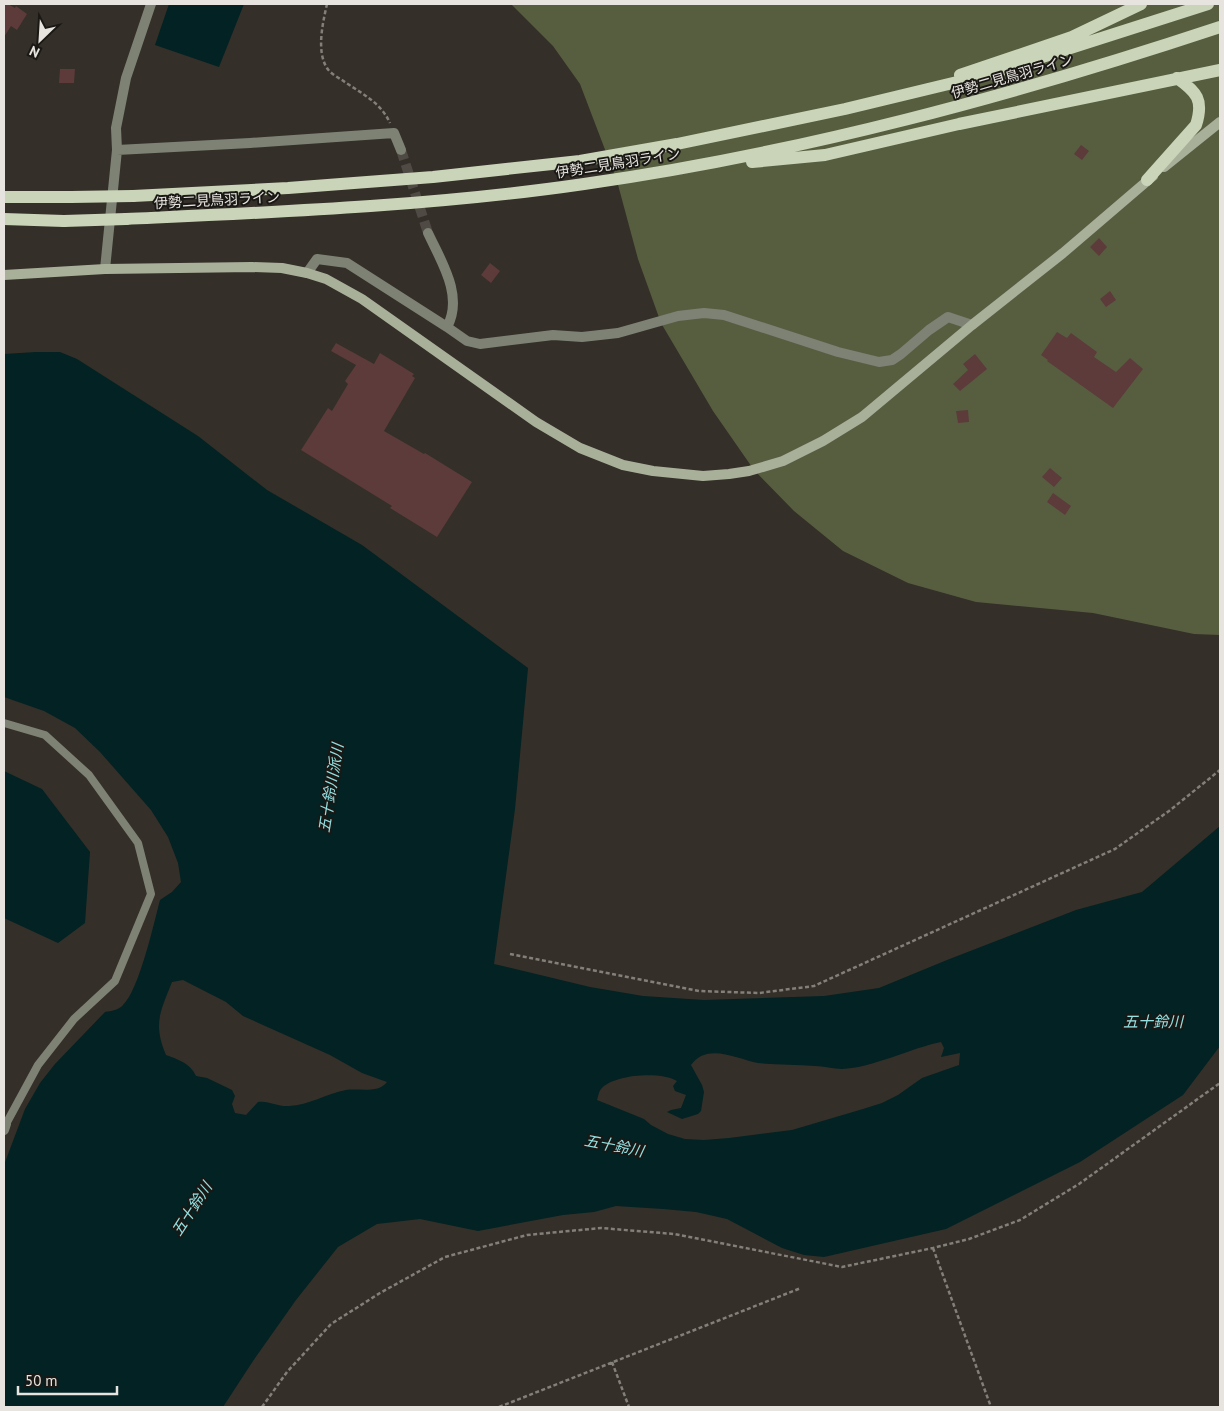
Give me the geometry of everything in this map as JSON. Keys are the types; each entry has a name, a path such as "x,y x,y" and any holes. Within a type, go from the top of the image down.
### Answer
{"main road":[{"path":"916,92 974,69 1072,37 1141,4"},
{"name":"伊勢二見鳥羽ライン","path":"4,196 134,196 288,188 434,177 580,161 763,127 986,75 1208,4"},
{"name":"伊勢二見鳥羽ライン","path":"4,219 64,221 126,220 285,212 433,201 582,184 682,168 853,134 1112,63 1220,27"},
{"path":"682,168 825,155 959,124 1220,70"},
{"path":"1147,180 1196,125 1199,117 1200,106 1197,95 1190,87 1177,78"}],"street":[{"path":"105,269 116,150 116,128 126,78 151,4"},
{"path":"4,275 105,269 252,267 282,268 306,273 326,279 362,299 536,422 580,448 623,465 653,471 695,476 729,474 783,461 823,441 862,418 972,325 1063,253 1147,180 1220,122"},
{"path":"1209,132 1220,132"},
{"path":"116,150 394,134 401,150"},
{"path":"428,232 448,276 452,291 453,302 450,322 447,327"},
{"path":"306,273 317,259 348,263 467,341 480,344 554,335 582,337 618,333 678,316 704,313 724,315 838,352 879,362 892,360 948,317 972,325"}],"lane":[{"path":"4,722 45,735 89,775 138,843 150,894 115,981 74,1019 38,1065 4,1126"}],"path":[{"path":"327,4 322,36 323,56 327,68 375,102 388,120 394,134"},
{"path":"510,954 699,990 759,993 814,986 1116,849 1169,811 1220,770"},
{"path":"262,1407 287,1372 331,1324 380,1293 444,1258 527,1235 601,1228 674,1234 842,1266 933,1248 969,1239 1020,1220 1079,1184 1220,1084"},
{"path":"933,1248 991,1407"},
{"path":"499,1407 801,1288"},
{"path":"612,1362 629,1407"}],"green space":[{"path":"511,4 1220,4 1220,635 1194,634 1093,613 976,602 908,583 843,551 794,511 754,470 713,411 661,323 638,259 617,181 580,84 553,46"}],"water":[{"path":"169,4 244,4 219,67 155,45"},
{"path":"60,352 77,359 198,436 267,490 362,545 528,668 515,809 494,964 590,987 643,996 704,1000 824,996 879,988 1076,910 1142,892 1220,826 1220,1046 1183,1095 1080,1162 946,1229 824,1257 804,1255 782,1248 727,1219 696,1212 663,1209 616,1206 594,1212 563,1215 478,1231 420,1219 377,1224 338,1247 296,1300 223,1407 4,1407 4,1165 25,1109 40,1083 55,1064 105,1012 119,1008 129,997 135,986 145,956 160,900 172,892 181,882 178,863 168,837 151,810 100,752 75,728 44,711 4,697 4,354","holes":["183,980 226,1002 243,1016 330,1055 362,1073 387,1082 379,1088 346,1090 296,1105 285,1106 258,1102 246,1115 235,1113 232,1104 235,1096 232,1090 207,1078 196,1076 180,1060 166,1055 160,1035 161,1010 172,982","941,1042 944,1048 941,1057 960,1053 959,1065 922,1078 898,1095 882,1103 792,1130 729,1138 685,1139 668,1134 644,1119 597,1100 601,1089 616,1080 626,1077 650,1075 670,1078 677,1081 673,1086 675,1091 686,1095 681,1108 667,1112 682,1119 698,1114 701,1111 704,1092 691,1065 705,1054 723,1054 758,1063 808,1065 842,1069 879,1062"]},
{"path":"4,771 42,789 90,852 85,923 58,943 4,918"}],"building":[{"path":"4,4 15,8 16,6 27,14 17,30 11,26 4,37"},
{"path":"60,69 75,69 74,83 59,83"},
{"path":"1081,145 1089,151 1082,160 1074,154"},
{"path":"1099,238 1107,247 1099,256 1090,247"},
{"path":"490,263 500,271 491,283 481,275"},
{"path":"1110,291 1116,300 1106,307 1100,299"},
{"path":"1057,332 1067,338 1071,333 1097,352 1094,357 1116,372 1130,358 1143,369 1113,408 1041,355"},
{"path":"336,343 374,364 380,353 414,374 412,376 415,378 384,431 425,453 472,482 437,537 390,508 392,506 301,450 328,408 332,411 348,384 345,381 356,365 331,351"},
{"path":"975,354 987,369 960,391 953,384 968,370 963,364"},
{"path":"968,410 969,422 958,423 956,411"},
{"path":"1050,468 1062,478 1054,487 1042,477"},
{"path":"1053,493 1071,506 1065,515 1047,502"}],"tunnel":[{"path":"401,150 428,233"}],"water label":[{"name":"五十鈴川派川","path":"331,788"},
{"name":"五十鈴川","path":"1153,1022"},
{"name":"五十鈴川","path":"614,1146"},
{"name":"五十鈴川","path":"192,1209"}]}
